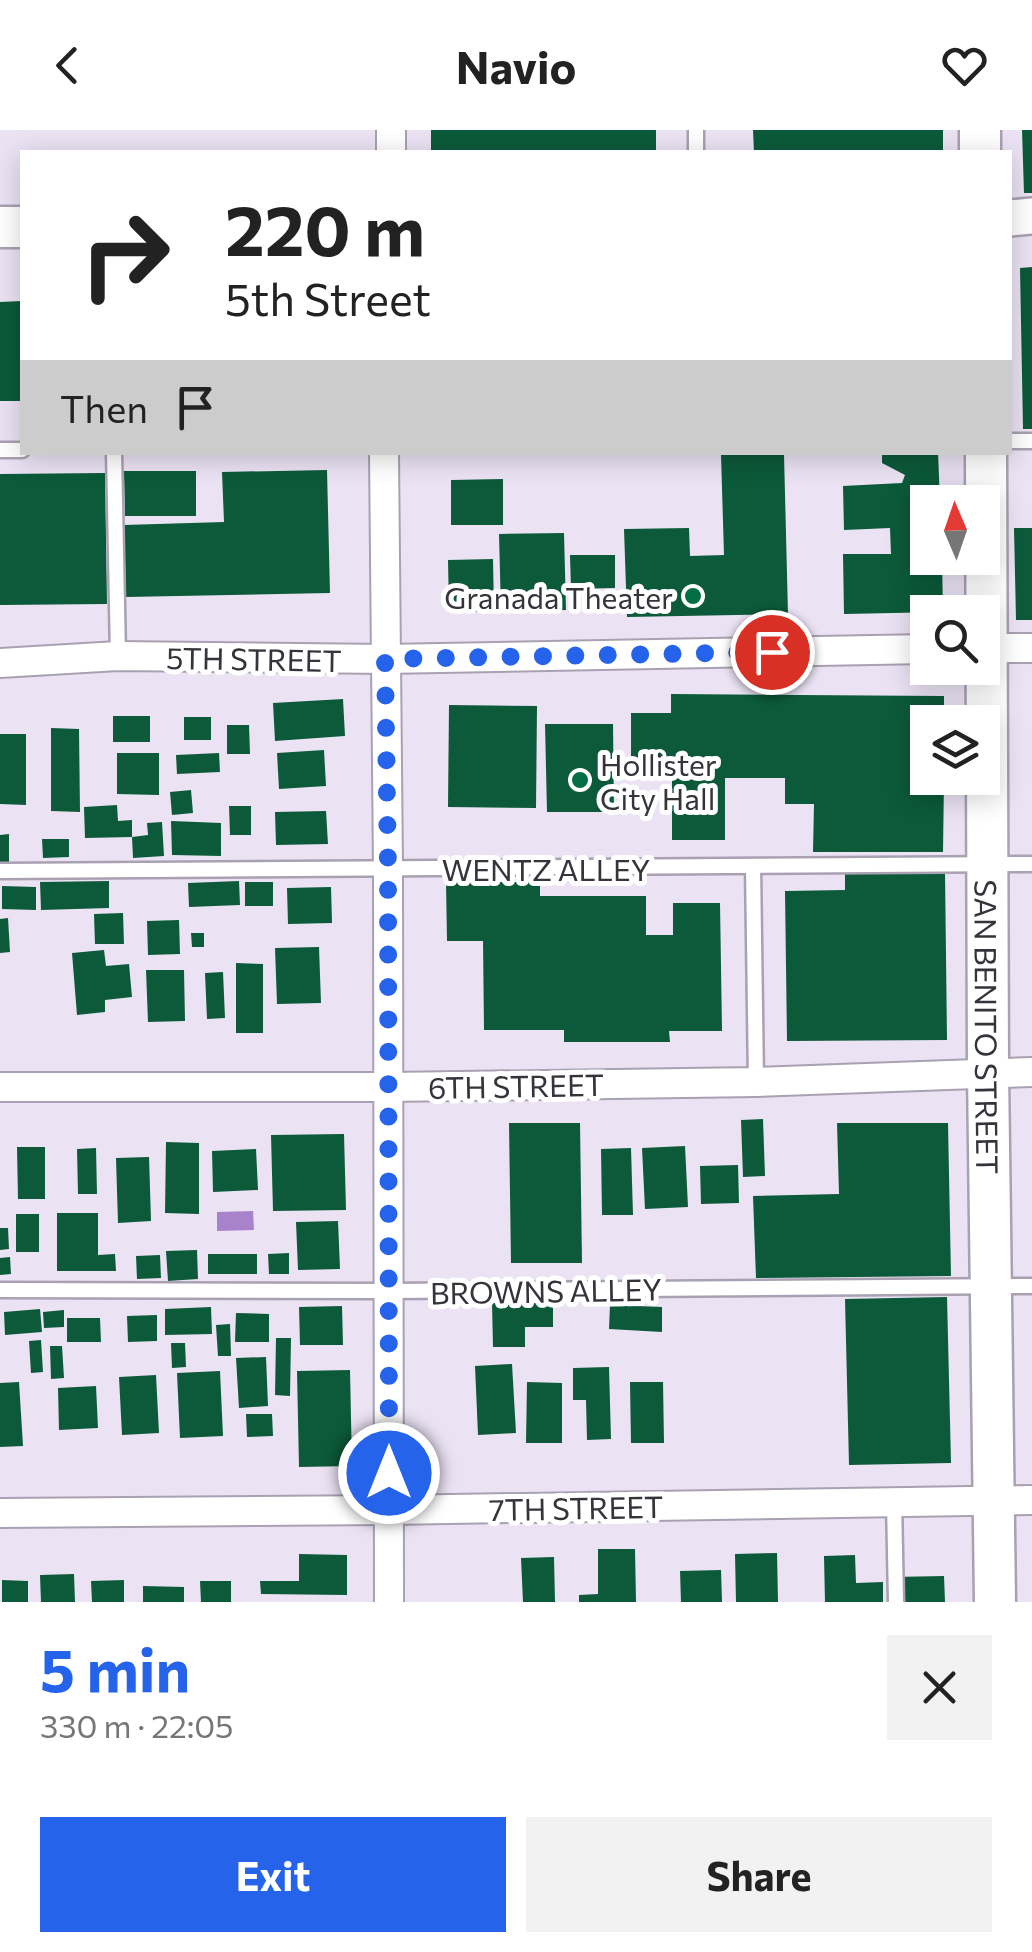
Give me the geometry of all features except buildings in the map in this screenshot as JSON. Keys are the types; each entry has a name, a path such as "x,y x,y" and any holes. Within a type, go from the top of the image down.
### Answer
{"main road":[{"name":"SAN BENITO STREET","path":"985,595 986,455"},
{"name":"SAN BENITO STREET","path":"985,685 992,1285 1013,1500 995,1602"}],"street":[{"path":"384,455 390,1602"},
{"path":"1000,648 1032,648"},
{"name":"5TH STREET","path":"0,663 118,656 385,659 910,649"},
{"name":"6TH STREET","path":"0,1087 756,1082 1032,1072"},
{"name":"7TH STREET","path":"0,1513 1013,1500"}],"lane":[{"path":"114,455 118,656"},
{"name":"WENTZ ALLEY","path":"0,871 1032,864"},
{"path":"753,866 756,1082"},
{"name":"BROWNS ALLEY","path":"0,1290 1032,1286"},
{"path":"894,1502 896,1602"}],"shaded area":[{"path":"253,1211 254,1230 217,1231 217,1212"}],"place":[{"name":"Granada Theater","path":"693,596"},
{"name":"Hollister City Hall","path":"580,780"}],"route":[{"path":"389,1473 385,659 772,652"}]}
